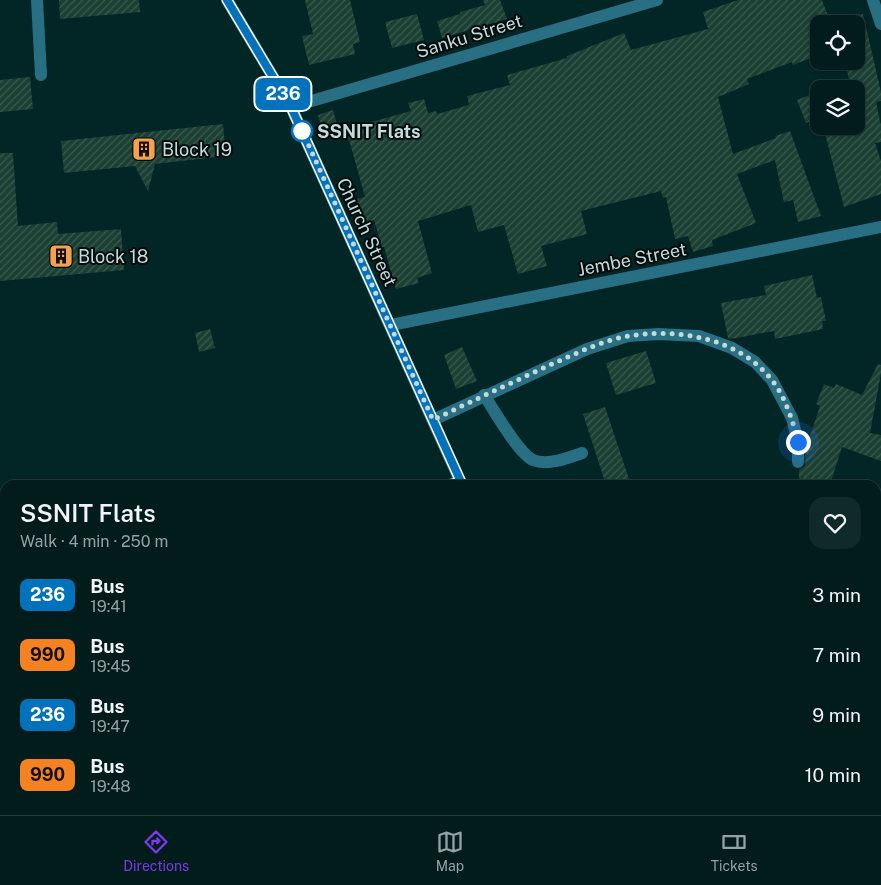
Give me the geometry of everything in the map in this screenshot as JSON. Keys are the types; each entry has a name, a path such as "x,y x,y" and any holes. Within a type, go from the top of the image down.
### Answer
{"street":[{"path":"37,0 41,75"},
{"name":"Church Street","path":"227,0 291,107 460,480"},
{"name":"Sanku Street","path":"291,107 657,0"},
{"path":"873,0 881,24"},
{"name":"Jembe Street","path":"391,325 881,227"},
{"path":"433,420 587,348 628,336 658,334 699,336 732,348 755,362 772,380 792,418 798,442 798,462"},
{"path":"484,395 522,452 533,460 546,462 582,453"}],"building":[{"path":"59,0 139,0 140,12 60,19"},
{"path":"305,0 350,0 360,42 353,44 355,54 309,65 302,36 313,34"},
{"path":"483,0 500,0 507,19 442,38 437,21 485,5"},
{"path":"738,0 822,0 828,15 810,15 810,58 793,65 792,62 747,79 749,84 718,97 733,154 790,131 821,216 798,222 793,200 784,202 775,160 737,174 756,223 712,240 713,246 693,252 688,236 675,239 666,197 663,198 661,191 581,211 587,234 541,246 547,266 518,274 504,225 478,232 471,205 418,221 432,273 417,278 419,283 396,289 374,220 363,224 356,199 365,197 346,129 411,111 408,103 424,99 428,113 436,111 437,114 469,105 467,96 510,85 507,75 567,58 567,56 624,33 631,50 708,29 703,12"},
{"path":"417,14 424,40 392,48 385,22"},
{"path":"865,23 881,92 881,101 876,102 881,126 881,142 875,143 881,161 881,194 844,207 825,135 865,135 865,80 849,80 847,70 865,70"},
{"path":"30,77 33,109 0,112 0,80"},
{"path":"810,95 810,121 806,123 797,100"},
{"path":"333,110 339,131 323,135 318,115"},
{"name":"Block 19","path":"223,124 226,156 155,164 148,191 135,166 64,173 61,141"},
{"name":"Block 18","path":"0,153 13,153 18,226 57,222 58,234 121,229 124,270 0,281"},
{"path":"812,275 817,298 821,297 826,321 822,321 823,329 775,339 774,331 728,338 721,303 766,295 764,286"},
{"path":"210,329 215,348 199,352 195,333"},
{"path":"462,347 477,381 456,389 444,355"},
{"path":"646,351 656,383 616,395 606,363"},
{"path":"878,364 881,365 870,433 881,435 881,461 842,447 832,480 799,480 799,470 805,466 806,448 820,406 816,404 824,384 834,388 836,384 862,395"},
{"path":"605,407 629,480 604,480 583,414"}],"bus line":[{"name":"236","path":"227,0 291,107 460,480"}],"place":[{"name":"SSNIT Flats","path":"302,131"},
{"name":"Block 19","path":"144,149"},
{"name":"Block 18","path":"61,256"}],"route":[{"path":"302,131 300,126 433,420 587,348 628,336 658,334 699,336 732,348 744,355 755,362 772,380 792,418 798,442"}]}
